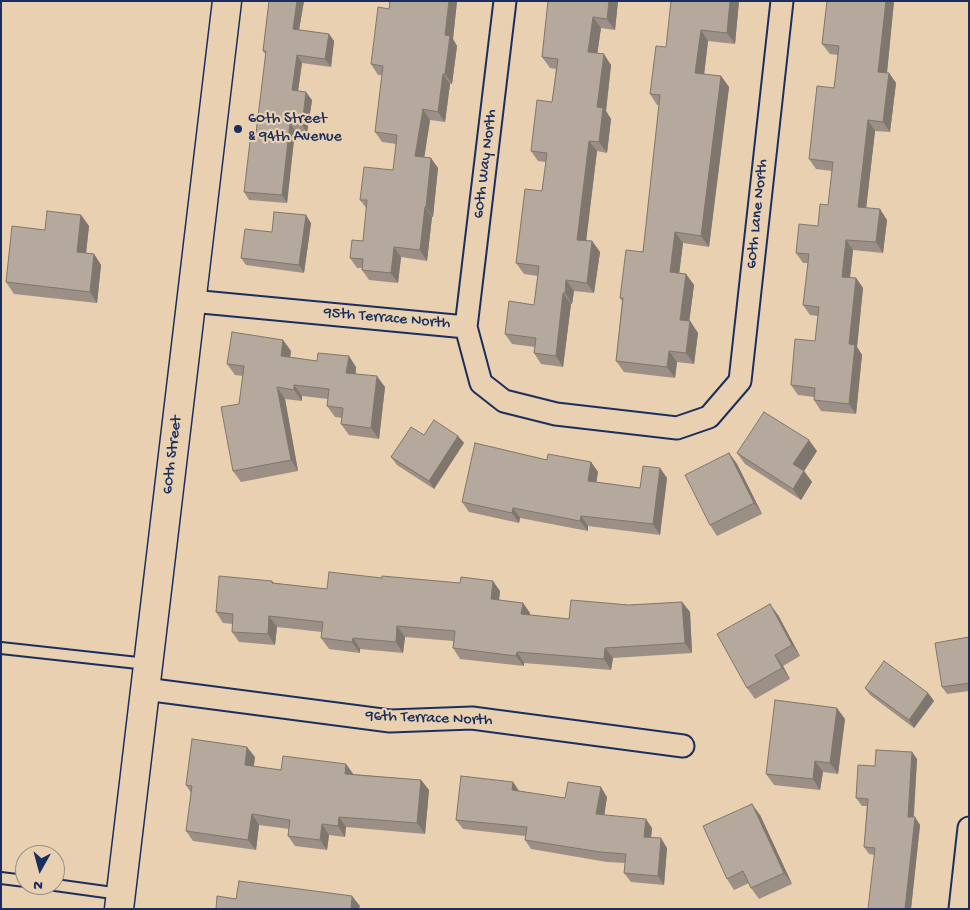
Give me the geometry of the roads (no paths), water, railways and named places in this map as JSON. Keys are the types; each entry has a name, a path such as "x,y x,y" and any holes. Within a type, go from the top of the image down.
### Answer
{"street":[{"name":"60th Street","path":"120,902 227,1"},
{"name":"60th Way North","path":"466,327 505,1"},
{"name":"60th Lane North","path":"709,416 740,382 782,1"},
{"name":"95th Terrace North","path":"191,301 466,327 481,384 504,401 556,414 677,428 709,416"},
{"name":"96th Terrace North","path":"147,676 390,721 472,718 684,746"},
{"path":"960,909 969,828"}],"lane":[{"path":"1,648 147,676"},
{"path":"1,878 15,880"},
{"path":"65,888 120,902"}],"place":[{"name":"60th Street & 94th Avenue","path":"238,129"}]}
